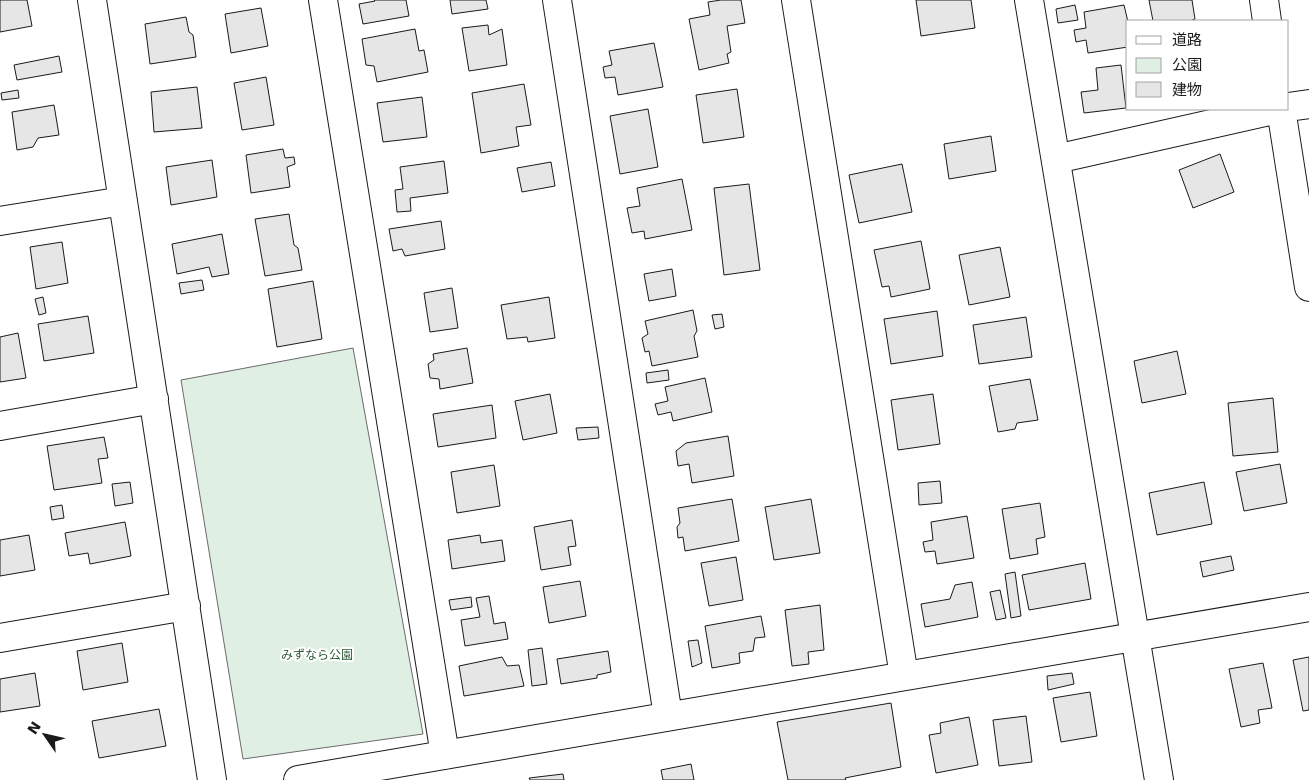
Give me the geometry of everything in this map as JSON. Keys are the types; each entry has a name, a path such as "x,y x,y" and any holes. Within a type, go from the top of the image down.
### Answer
{"street":[{"path":"92,0 212,780"},
{"path":"323,0 445,755"},
{"path":"557,0 668,716"},
{"path":"796,0 904,676"},
{"path":"1029,0 1159,780"},
{"path":"1264,0 1267,20"},
{"path":"1289,107 1309,104"},
{"path":"1056,159 1275,110"},
{"path":"1279,110 1309,287"},
{"path":"0,222 124,201"},
{"path":"0,426 154,399"},
{"path":"0,638 186,606"},
{"path":"298,780 1309,606"}],"green space":[{"name":"みずなら公園","path":"353,348 423,734 243,759 181,380"}],"building":[{"path":"0,0 27,0 32,26 0,32"},
{"path":"374,0 406,0 409,16 363,24 359,4"},
{"path":"450,0 486,0 488,9 452,14"},
{"path":"741,0 745,23 727,26 731,52 727,54 729,63 699,70 689,19 710,15 708,2"},
{"path":"916,0 971,0 975,28 921,36"},
{"path":"1149,0 1192,0 1195,19 1153,20"},
{"path":"1075,5 1078,20 1058,23 1056,9"},
{"path":"1124,5 1128,20 1126,20 1126,47 1088,53 1086,40 1076,42 1074,30 1086,28 1084,12"},
{"path":"261,8 268,46 231,53 225,14"},
{"path":"186,17 189,32 193,35 196,57 150,64 145,24"},
{"path":"488,25 489,35 502,29 507,65 469,71 462,28"},
{"path":"415,29 419,51 424,50 428,72 377,82 374,66 366,65 362,39"},
{"path":"654,43 663,87 618,95 615,77 605,78 603,67 612,65 609,51"},
{"path":"59,56 62,72 17,80 14,65"},
{"path":"1121,65 1126,108 1084,113 1081,92 1098,90 1096,68"},
{"path":"266,77 274,125 242,130 234,83"},
{"path":"524,84 531,125 516,127 519,146 481,153 472,93"},
{"path":"197,87 202,128 154,132 151,92"},
{"path":"737,89 744,137 703,143 696,95"},
{"path":"18,90 19,98 2,100 1,93"},
{"path":"422,97 427,137 383,142 377,103"},
{"path":"54,105 59,135 38,138 33,147 17,150 12,112"},
{"path":"648,109 658,167 620,174 610,116"},
{"path":"991,136 996,171 949,179 944,144"},
{"path":"283,149 285,158 294,157 295,164 287,167 290,187 251,193 246,155"},
{"path":"1220,154 1234,192 1193,208 1179,170"},
{"path":"212,160 217,197 171,205 166,167"},
{"path":"444,161 448,193 410,198 411,211 397,212 395,190 403,189 400,167"},
{"path":"551,162 555,186 522,192 517,168"},
{"path":"902,164 912,212 859,223 849,175"},
{"path":"682,179 692,230 645,239 644,231 632,233 627,208 640,206 637,188"},
{"path":"749,184 760,270 724,275 714,188"},
{"path":"289,214 294,245 298,248 302,270 265,276 255,219"},
{"path":"441,221 445,249 405,256 402,249 393,251 389,229"},
{"path":"222,234 229,274 212,277 209,267 177,274 172,244"},
{"path":"921,241 930,289 891,297 889,286 882,287 874,250"},
{"path":"62,242 68,283 36,289 30,247"},
{"path":"1000,247 1010,297 969,305 959,255"},
{"path":"672,269 676,296 649,301 644,274"},
{"path":"202,280 204,290 181,294 179,283"},
{"path":"313,281 322,339 277,347 268,289"},
{"path":"452,288 458,328 430,332 424,293"},
{"path":"43,297 46,313 39,315 35,299"},
{"path":"549,297 555,338 528,342 527,337 507,339 501,305"},
{"path":"693,310 697,331 694,336 698,357 652,366 649,351 645,352 642,338 648,334 645,321"},
{"path":"937,311 943,356 891,364 884,319"},
{"path":"722,314 724,327 715,329 712,315"},
{"path":"88,316 94,353 44,361 38,324"},
{"path":"1026,317 1032,357 979,364 973,325"},
{"path":"18,333 26,378 0,382 0,337"},
{"path":"467,348 473,383 440,389 439,379 430,378 428,364 434,360 433,354"},
{"path":"1177,351 1186,394 1142,403 1134,361"},
{"path":"668,370 669,380 647,383 646,373"},
{"path":"705,378 712,412 673,421 671,412 658,415 655,404 668,401 665,387"},
{"path":"1030,379 1038,420 1017,423 1015,429 998,432 989,386"},
{"path":"550,394 557,433 523,440 515,401"},
{"path":"933,394 940,444 898,450 891,400"},
{"path":"1273,398 1278,452 1233,456 1228,403"},
{"path":"492,405 496,438 438,447 433,414"},
{"path":"598,427 599,438 578,440 576,428"},
{"path":"728,436 734,476 692,483 689,464 678,466 676,451 686,443"},
{"path":"104,437 108,458 98,459 102,483 54,490 47,446"},
{"path":"1280,464 1287,503 1244,511 1236,472"},
{"path":"494,465 500,506 457,513 451,472"},
{"path":"940,481 942,503 919,505 918,483"},
{"path":"130,482 133,503 115,506 112,484"},
{"path":"1204,482 1212,524 1157,535 1149,493"},
{"path":"732,499 739,541 685,551 683,537 678,538 677,527 680,523 678,508"},
{"path":"811,499 820,553 774,560 765,507"},
{"path":"1040,503 1045,537 1036,539 1038,554 1010,559 1002,509"},
{"path":"62,505 64,518 52,520 50,507"},
{"path":"967,516 974,558 937,564 935,551 925,552 923,542 933,540 931,522"},
{"path":"572,520 576,546 568,547 571,565 541,570 534,527"},
{"path":"125,522 131,556 90,564 88,553 69,556 65,533"},
{"path":"29,535 35,570 0,576 0,540"},
{"path":"480,535 481,543 502,540 505,561 452,569 448,540"},
{"path":"1231,556 1234,570 1203,577 1200,562"},
{"path":"736,557 743,600 709,606 701,563"},
{"path":"1085,563 1091,599 1029,610 1022,575"},
{"path":"1015,572 1021,616 1011,618 1005,574"},
{"path":"580,581 586,616 549,623 543,587"},
{"path":"972,582 978,617 925,627 921,604 950,599 955,585"},
{"path":"1000,590 1006,618 996,620 990,592"},
{"path":"489,596 494,624 505,622 508,639 465,646 461,620 480,617 476,598"},
{"path":"471,597 472,607 451,610 449,600"},
{"path":"820,605 824,650 808,652 809,664 792,666 785,610"},
{"path":"761,616 765,637 755,638 753,651 739,653 740,663 712,668 705,626"},
{"path":"698,640 702,663 692,667 688,641"},
{"path":"122,643 128,682 83,690 77,651"},
{"path":"542,648 547,684 532,686 528,650"},
{"path":"608,651 611,672 597,675 597,678 561,684 557,659"},
{"path":"502,657 507,666 519,665 524,686 464,696 459,666"},
{"path":"1309,657 1309,710 1303,711 1293,660"},
{"path":"1263,663 1272,708 1258,710 1260,723 1241,727 1229,669"},
{"path":"35,673 40,706 0,712 0,679"},
{"path":"1072,673 1074,684 1048,690 1047,676"},
{"path":"1090,692 1097,736 1061,742 1053,698"},
{"path":"891,703 901,767 845,778 846,780 788,780 777,722"},
{"path":"159,709 166,746 99,758 92,721"},
{"path":"1026,716 1032,762 999,766 993,720"},
{"path":"969,717 978,765 936,773 929,735 941,733 940,723"},
{"path":"691,764 694,780 663,780 661,770"},
{"path":"563,774 564,780 530,780 529,778"}]}
